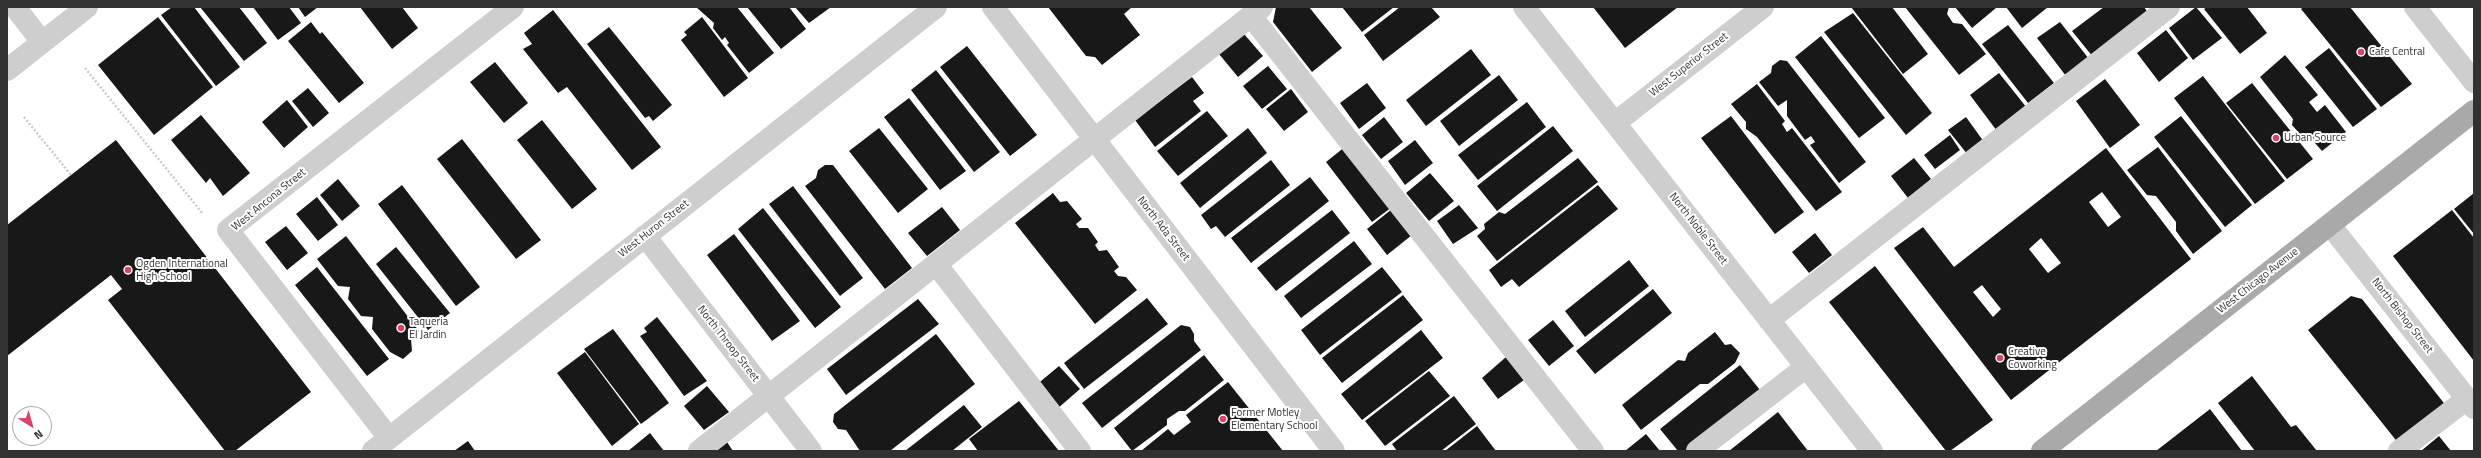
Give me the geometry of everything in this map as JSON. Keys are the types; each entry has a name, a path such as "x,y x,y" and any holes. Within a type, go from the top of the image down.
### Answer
{"main road":[{"name":"West Chicago Avenue","path":"2042,451 2474,111"}],"street":[{"path":"15,7 42,42"},
{"path":"7,70 87,7"},
{"name":"West Ancona Street","path":"381,444 228,230 513,7"},
{"name":"West Huron Street","path":"381,444 936,7"},
{"name":"North Ada Street","path":"992,7 1334,451"},
{"name":"North Noble Street","path":"1524,7 1872,451"},
{"name":"West Superior Street","path":"1615,123 1763,7"},
{"path":"1769,320 2169,7"},
{"path":"2415,7 2474,82"},
{"path":"699,451 1257,11 1593,451"},
{"name":"North Bishop Street","path":"2330,225 2470,403"},
{"name":"North Throop Street","path":"645,236 812,451"},
{"path":"936,264 1080,451"},
{"path":"1697,451 1806,367"},
{"path":"2399,451 2470,403"}],"path":[{"path":"85,68 204,215"},
{"path":"24,116 71,175"}],"building":[{"path":"172,7 194,7 240,67 216,86 161,15"},
{"path":"200,7 239,7 267,43 244,61"},
{"path":"253,7 289,7 301,23 278,40"},
{"path":"298,7 318,7 305,17"},
{"path":"360,7 402,7 418,28 392,49"},
{"path":"696,7 737,7 774,53 749,73 727,45 729,43 725,37 722,40 713,28 714,23"},
{"path":"747,7 789,7 806,29 781,49"},
{"path":"795,7 831,7 809,23"},
{"path":"1048,7 1132,7 1124,14 1140,35 1102,65 1095,57 1086,56"},
{"path":"1276,7 1309,7 1342,48 1312,72 1273,22"},
{"path":"1342,7 1394,7 1362,32"},
{"path":"1400,7 1431,7 1440,17 1383,61 1364,35"},
{"path":"1593,7 1678,7 1625,48"},
{"path":"1851,7 1892,7 1928,54 1903,74"},
{"path":"1905,7 1949,7 1947,14 1953,23 1962,24 1986,54 1959,75"},
{"path":"1955,7 1996,7 1996,8 1972,28"},
{"path":"2006,7 2048,7 2022,28"},
{"path":"2104,7 2144,7 2149,14 2093,57 2072,31"},
{"path":"2196,7 2222,38 2193,60 2169,28"},
{"path":"2207,7 2247,7 2267,33 2240,54 2204,9"},
{"path":"2303,7 2350,7 2412,84 2381,107 2301,9"},
{"path":"553,10 661,147 632,170 567,87 558,93 523,49 532,44 524,33"},
{"path":"1853,13 1932,113 1906,135 1824,32"},
{"path":"158,17 213,87 154,135 98,65"},
{"path":"702,17 748,78 724,97 681,40 687,35 684,32"},
{"path":"311,22 320,34 322,32 364,83 339,103 288,41"},
{"path":"2060,22 2089,59 2066,76 2037,38"},
{"path":"2008,25 2054,83 2028,103 1982,44"},
{"path":"609,27 672,105 653,121 649,116 645,118 587,44"},
{"path":"2166,30 2188,58 2159,82 2137,53"},
{"path":"1244,34 1263,56 1238,77 1219,54"},
{"path":"1821,36 1885,118 1859,138 1795,57"},
{"path":"967,46 1037,135 1010,156 940,67"},
{"path":"2329,48 2377,109 2353,127 2305,67"},
{"path":"1471,49 1491,75 1426,126 1406,100"},
{"path":"2285,55 2318,95 2309,102 2317,112 2325,105 2346,132 2322,151 2307,134 2300,134 2292,125 2293,119 2260,77"},
{"path":"1780,60 1787,61 1866,162 1839,183 1810,145 1815,142 1811,136 1805,140 1787,116 1787,100 1778,106 1759,82 1771,73 1772,66"},
{"path":"495,62 528,103 504,123 470,82"},
{"path":"1268,66 1287,89 1262,109 1243,86"},
{"path":"936,70 1000,152 974,172 911,90"},
{"path":"1999,73 2027,108 1997,131 1970,95"},
{"path":"1499,75 1518,100 1459,146 1440,121"},
{"path":"2203,76 2285,181 2255,204 2174,98"},
{"path":"1192,77 1204,93 1193,101 1201,111 1155,147 1135,120"},
{"path":"2105,79 2140,125 2110,148 2076,101"},
{"path":"1367,83 1386,108 1359,129 1340,103"},
{"path":"2252,83 2313,159 2287,179 2226,103"},
{"path":"1757,84 1785,121 1782,124 1787,132 1792,128 1842,192 1816,211 1757,137 1746,129 1746,122 1731,104"},
{"path":"308,88 329,113 313,127 292,101"},
{"path":"1291,89 1308,112 1284,131 1266,109"},
{"path":"909,98 966,171 940,190 884,117"},
{"path":"287,100 308,127 284,148 262,122"},
{"path":"1527,102 1546,127 1478,180 1458,155"},
{"path":"1207,111 1228,136 1178,176 1157,151"},
{"path":"201,115 250,173 223,196 210,178 206,183 171,140"},
{"path":"1731,116 1804,212 1775,234 1701,138"},
{"path":"2181,116 2252,205 2225,227 2154,137"},
{"path":"1384,117 1403,142 1381,159 1362,135"},
{"path":"1966,117 1984,142 1968,155 1948,130"},
{"path":"542,120 597,189 572,209 517,140"},
{"path":"1553,126 1573,151 1497,211 1477,186"},
{"path":"879,128 928,189 898,213 849,151"},
{"path":"1248,128 1267,153 1200,208 1180,183"},
{"path":"1950,135 1960,150 1935,169 1924,155"},
{"path":"462,139 541,240 516,259 437,159"},
{"name":"Ogden International High School","path":"116,140 311,392 235,451 225,451 108,300 122,289 111,275 7,356 7,225"},
{"path":"1415,140 1433,163 1405,185 1388,161"},
{"path":"1346,146 1392,207 1372,222 1326,162"},
{"path":"2158,147 2222,231 2193,254 2176,231 2176,222 2156,196 2147,195 2127,170"},
{"path":"2106,148 2191,259 2011,400 1894,248 1923,227 1954,267","holes":["2102,192 2121,217 2108,227 2089,202","2041,238 2061,263 2048,273 2029,249","1982,285 2001,309 1993,317 1973,292"]},
{"path":"1578,158 1598,182 1497,261 1477,236 1485,229 1484,224 1499,212 1505,214"},
{"path":"1914,158 1931,179 1908,198 1891,176"},
{"path":"1271,160 1290,185 1225,237 1216,226 1211,229 1201,215"},
{"path":"825,165 833,165 912,268 885,289 805,186 816,178 818,170"},
{"path":"1430,173 1454,201 1429,221 1406,193"},
{"path":"1310,177 1329,201 1251,263 1231,238"},
{"path":"338,179 360,206 342,221 320,195"},
{"path":"402,185 480,287 456,306 378,204"},
{"path":"1598,185 1618,209 1519,287 1512,279 1501,287 1489,270"},
{"path":"793,186 863,278 840,296 769,204"},
{"path":"1053,193 1060,202 1067,201 1082,219 1076,224 1079,228 1088,228 1098,242 1095,245 1099,251 1107,250 1119,267 1114,271 1118,276 1126,277 1137,290 1095,324 1015,223"},
{"path":"2474,193 2474,234 2454,209"},
{"path":"317,197 338,225 318,241 296,214"},
{"path":"1459,205 1478,228 1453,244 1437,221"},
{"path":"942,207 960,230 927,256 908,233"},
{"path":"763,208 841,307 815,328 738,229"},
{"path":"1392,209 1412,235 1387,255 1367,229"},
{"path":"1332,210 1350,233 1276,291 1257,268"},
{"path":"2452,210 2474,238 2474,361 2393,256"},
{"path":"286,226 308,253 287,270 265,242"},
{"path":"1815,233 1832,255 1809,273 1792,252"},
{"path":"734,234 800,321 772,341 707,255"},
{"path":"346,236 419,331 411,339 412,351 403,359 390,352 372,329 373,317 361,316 348,299 350,287 338,286 317,259"},
{"path":"1354,241 1372,264 1301,318 1284,296"},
{"path":"396,247 450,313 428,330 376,264"},
{"path":"1629,260 1649,286 1585,337 1565,311"},
{"path":"1875,266 1993,420 1950,451 1946,451 1829,302"},
{"path":"317,267 389,359 367,376 295,285"},
{"path":"1382,267 1402,292 1320,355 1301,330"},
{"path":"1653,289 1672,313 1595,374 1576,351"},
{"path":"1403,295 1423,320 1342,383 1322,358"},
{"path":"2351,296 2362,299 2447,407 2399,444 2308,330"},
{"path":"1147,298 1168,324 1084,389 1064,363"},
{"path":"918,299 939,324 846,395 827,369"},
{"path":"657,317 707,381 684,396 640,336 647,332 644,328"},
{"path":"1553,320 1574,346 1549,366 1528,340"},
{"path":"1181,325 1190,327 1194,334 1194,341 1201,350 1102,428 1082,403"},
{"path":"613,329 669,403 641,424 584,349"},
{"path":"1421,330 1443,358 1362,420 1341,394"},
{"path":"1715,332 1725,345 1731,344 1740,353 1735,363 1708,384 1700,384 1641,430 1622,405 1678,360 1685,361 1688,353"},
{"path":"936,334 975,384 890,451 860,451 846,430 838,429 833,422 834,414"},
{"path":"585,352 639,424 612,446 557,373"},
{"path":"1204,355 1224,380 1185,411 1179,411 1167,419 1167,425 1132,451 1114,428"},
{"path":"1506,357 1524,380 1498,399 1482,378"},
{"path":"1740,365 1760,390 1685,451 1678,451 1660,429"},
{"path":"1059,366 1080,389 1057,409 1035,386"},
{"path":"1429,371 1450,396 1385,446 1365,421"},
{"path":"2252,376 2291,427 2296,425 2317,451 2255,451 2218,403"},
{"name":"Former Motley Elementary School","path":"1228,382 1283,451 1141,451 1168,429 1174,435 1191,422 1186,415"},
{"path":"707,386 729,412 704,430 684,406"},
{"path":"1454,396 1476,424 1441,451 1397,451 1392,444"},
{"path":"1019,401 1059,451 978,451 969,439"},
{"path":"964,405 982,427 952,451 905,451"},
{"path":"2210,409 2242,451 2156,451"},
{"path":"1778,412 1808,451 1729,451"},
{"path":"1477,426 1496,451 1445,451"},
{"path":"650,433 664,451 628,451"},
{"path":"1646,434 1660,451 1625,451"},
{"path":"2439,436 2451,451 2421,451"},
{"path":"468,441 475,451 454,451"},
{"path":"727,442 733,451 716,451"}],"place":[{"name":"Cafe Central","path":"2361,52"},
{"name":"Urban Source","path":"2276,138"},
{"name":"Ogden International High School","path":"128,270"},
{"name":"Taqueria El Jardin","path":"401,328"},
{"name":"Creative Coworking","path":"2000,358"},
{"name":"Former Motley Elementary School","path":"1223,419"}]}
